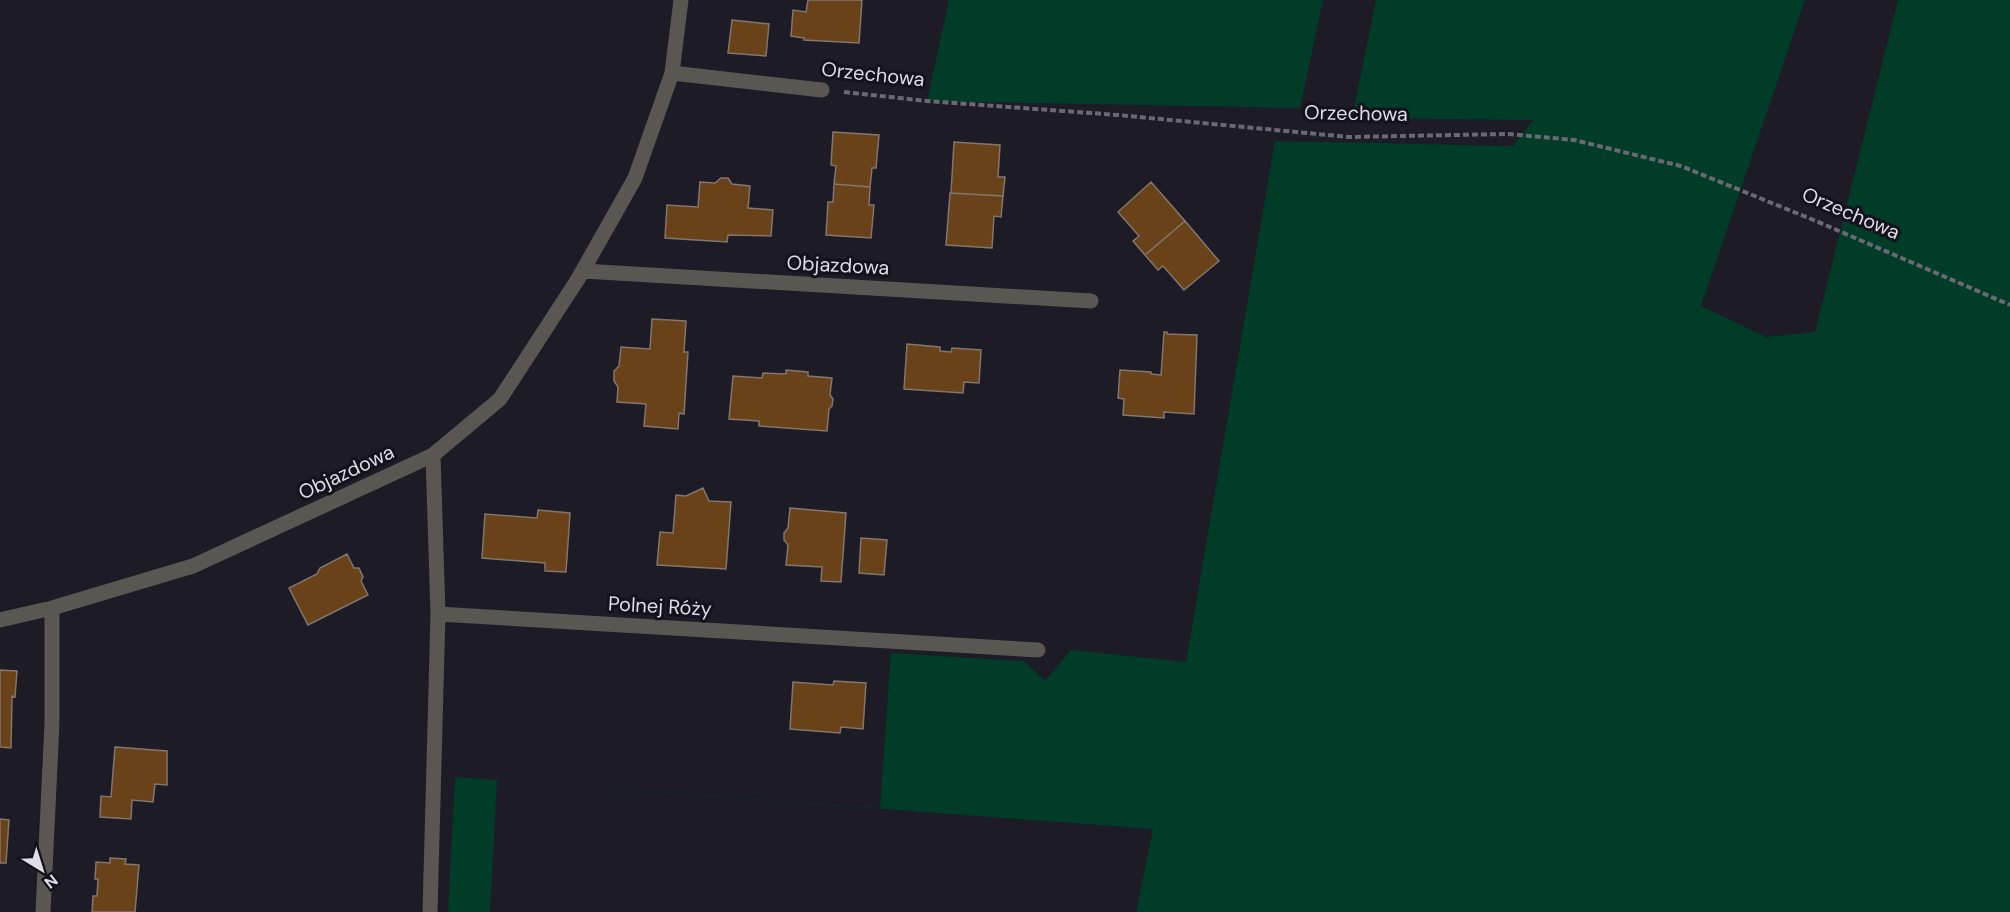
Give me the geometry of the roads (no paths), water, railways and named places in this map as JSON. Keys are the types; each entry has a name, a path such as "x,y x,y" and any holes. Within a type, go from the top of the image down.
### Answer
{"street":[{"name":"Objazdowa","path":"0,620 52,608 193,566 433,455 500,399 583,271 635,178 672,73 681,0"},
{"name":"Orzechowa","path":"672,73 822,90"},
{"name":"Objazdowa","path":"583,271 1091,301"},
{"path":"430,912 438,614 433,455"},
{"path":"43,912 52,723 52,608"},
{"name":"Polnej Róży","path":"438,614 1038,650"}]}
